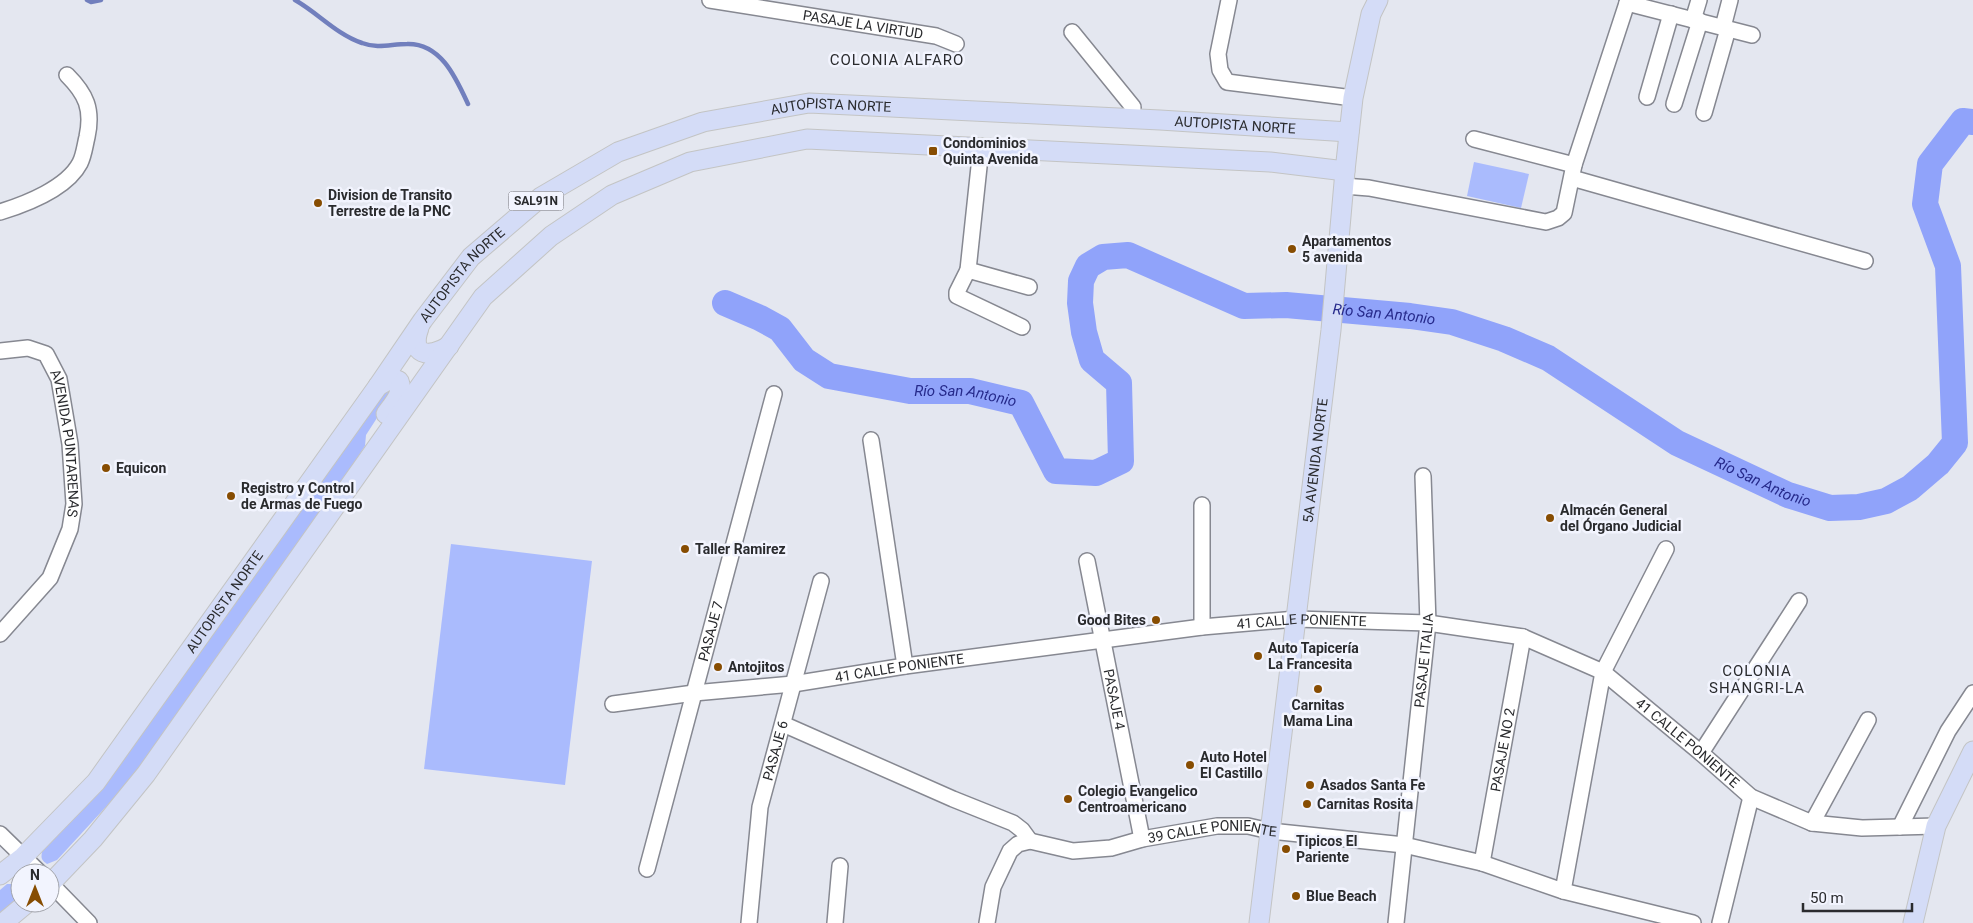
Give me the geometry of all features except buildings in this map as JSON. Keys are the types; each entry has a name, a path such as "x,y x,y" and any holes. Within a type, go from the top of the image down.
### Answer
{"main road":[{"name":"5A AVENIDA NORTE","path":"1259,923 1331,330 1353,98 1371,14 1378,0"},
{"name":"AUTOPISTA NORTE","path":"0,875 23,857 96,782 419,326 471,257 541,197 618,152 704,122 809,104 1132,119 1349,132"},
{"name":"AUTOPISTA NORTE","path":"60,873 93,839 146,774 483,297 551,236 612,195 690,162 806,139 1270,162 1344,178"},
{"path":"419,326 415,342 421,352 434,353 449,346"},
{"path":"375,450 372,445 375,431 401,389 399,381 392,378 378,386"},
{"path":"1913,923 1936,826 1973,751"},
{"path":"3,923 15,913"}],"street":[{"name":"PASAJE LA VIRTUD","path":"710,0 936,36 956,44"},
{"path":"1229,0 1218,54 1220,70 1227,82 1353,98"},
{"path":"1674,104 1697,20 1699,0"},
{"path":"1704,113 1730,0"},
{"path":"1344,178 1369,188 1546,222 1558,218 1564,213 1573,171 1628,1 1670,9 1697,20 1752,35"},
{"path":"1647,97 1670,9"},
{"path":"1072,32 1133,107 1132,119"},
{"path":"0,212 21,206 51,190 66,179 80,163 89,129 87,103 82,90 67,75"},
{"path":"1474,139 1865,261"},
{"path":"982,148 968,270 957,292 957,296 1022,328"},
{"path":"968,270 1029,288"},
{"name":"AVENIDA PUNTARENAS","path":"0,351 28,348 46,354 59,379 70,444 74,504 70,529 50,578 3,624"},
{"name":"PASAJE 7","path":"647,869 774,394"},
{"path":"871,440 905,666"},
{"name":"PASAJE ITALIA","path":"1396,923 1428,623 1423,476"},
{"path":"1202,506 1202,627"},
{"path":"1563,891 1603,672 1666,549"},
{"name":"PASAJE 4","path":"1087,561 1142,839"},
{"name":"PASAJE 6","path":"749,923 757,823 821,581"},
{"path":"1701,753 1799,601"},
{"name":"41 CALLE PONIENTE","path":"613,704 694,693 793,684 905,666 1202,627 1296,618 1428,623 1522,637 1603,672 1751,797 1812,823 1862,828 1936,826"},
{"name":"PASAJE NO 2","path":"1482,863 1522,637"},
{"path":"1900,827 1948,731 1973,693"},
{"path":"1812,823 1868,720"},
{"path":"783,724 953,799 1013,823 1022,830 1030,841 1018,844 1010,851 993,887 987,923"},
{"path":"1720,923 1751,797"},
{"name":"39 CALLE PONIENTE","path":"1030,841 1073,851 1110,848 1142,839 1217,826 1248,826 1404,845 1482,863 1563,891 1693,923"},
{"path":"0,834 29,863"},
{"path":"835,923 840,866"},
{"path":"60,893 89,923"}],"shaded area":[{"path":"1474,162 1529,174 1521,208 1467,196"},
{"path":"384,389 392,390 386,404 366,435 365,446 321,513 140,766 115,797 57,860 46,863 42,859 42,852 89,802 140,737"},
{"path":"451,544 592,561 565,785 424,769"},
{"path":"7,884 10,884 10,905 0,914 0,890"}],"waterway":[{"path":"87,0 91,2 101,0"},
{"path":"295,0 335,29 362,43 379,46 419,45 429,49 446,64 468,104"},
{"name":"Río San Antonio","path":"725,303 780,329 804,360 829,376 910,391 970,391 1021,403 1056,471 1096,473 1121,461 1119,383 1092,360 1084,332 1080,303 1081,281 1088,266 1103,257 1128,255 1244,306 1286,305 1410,316 1452,322 1504,339 1548,358 1677,443 1788,495 1830,508 1859,507 1886,501 1910,488 1938,464 1955,443 1948,266 1925,204 1930,164 1963,121 1973,122"}],"place":[{"name":"Condominios Quinta Avenida","path":"933,151"},
{"name":"Division de Transito Terrestre de la PNC","path":"318,203"},
{"name":"Apartamentos 5 avenida","path":"1292,249"},
{"name":"Equicon","path":"106,468"},
{"name":"Registro y Control de Armas de Fuego","path":"231,496"},
{"name":"Almacén General del Órgano Judicial","path":"1550,518"},
{"name":"Taller Ramirez","path":"685,549"},
{"name":"Good Bites","path":"1156,620"},
{"name":"Auto Tapicería La Francesita","path":"1258,656"},
{"name":"Antojitos","path":"718,667"},
{"name":"Carnitas Mama Lina","path":"1318,689"},
{"name":"Auto Hotel El Castillo","path":"1190,765"},
{"name":"Asados Santa Fe","path":"1310,785"},
{"name":"Colegio Evangelico Centroamericano","path":"1068,799"},
{"name":"Carnitas Rosita","path":"1307,804"},
{"name":"Tipicos El Pariente","path":"1286,849"},
{"name":"Blue Beach","path":"1296,896"}],"district":[{"name":"COLONIA ALFARO","path":"897,60"},
{"name":"COLONIA SHANGRI-LA","path":"1757,680"}]}
